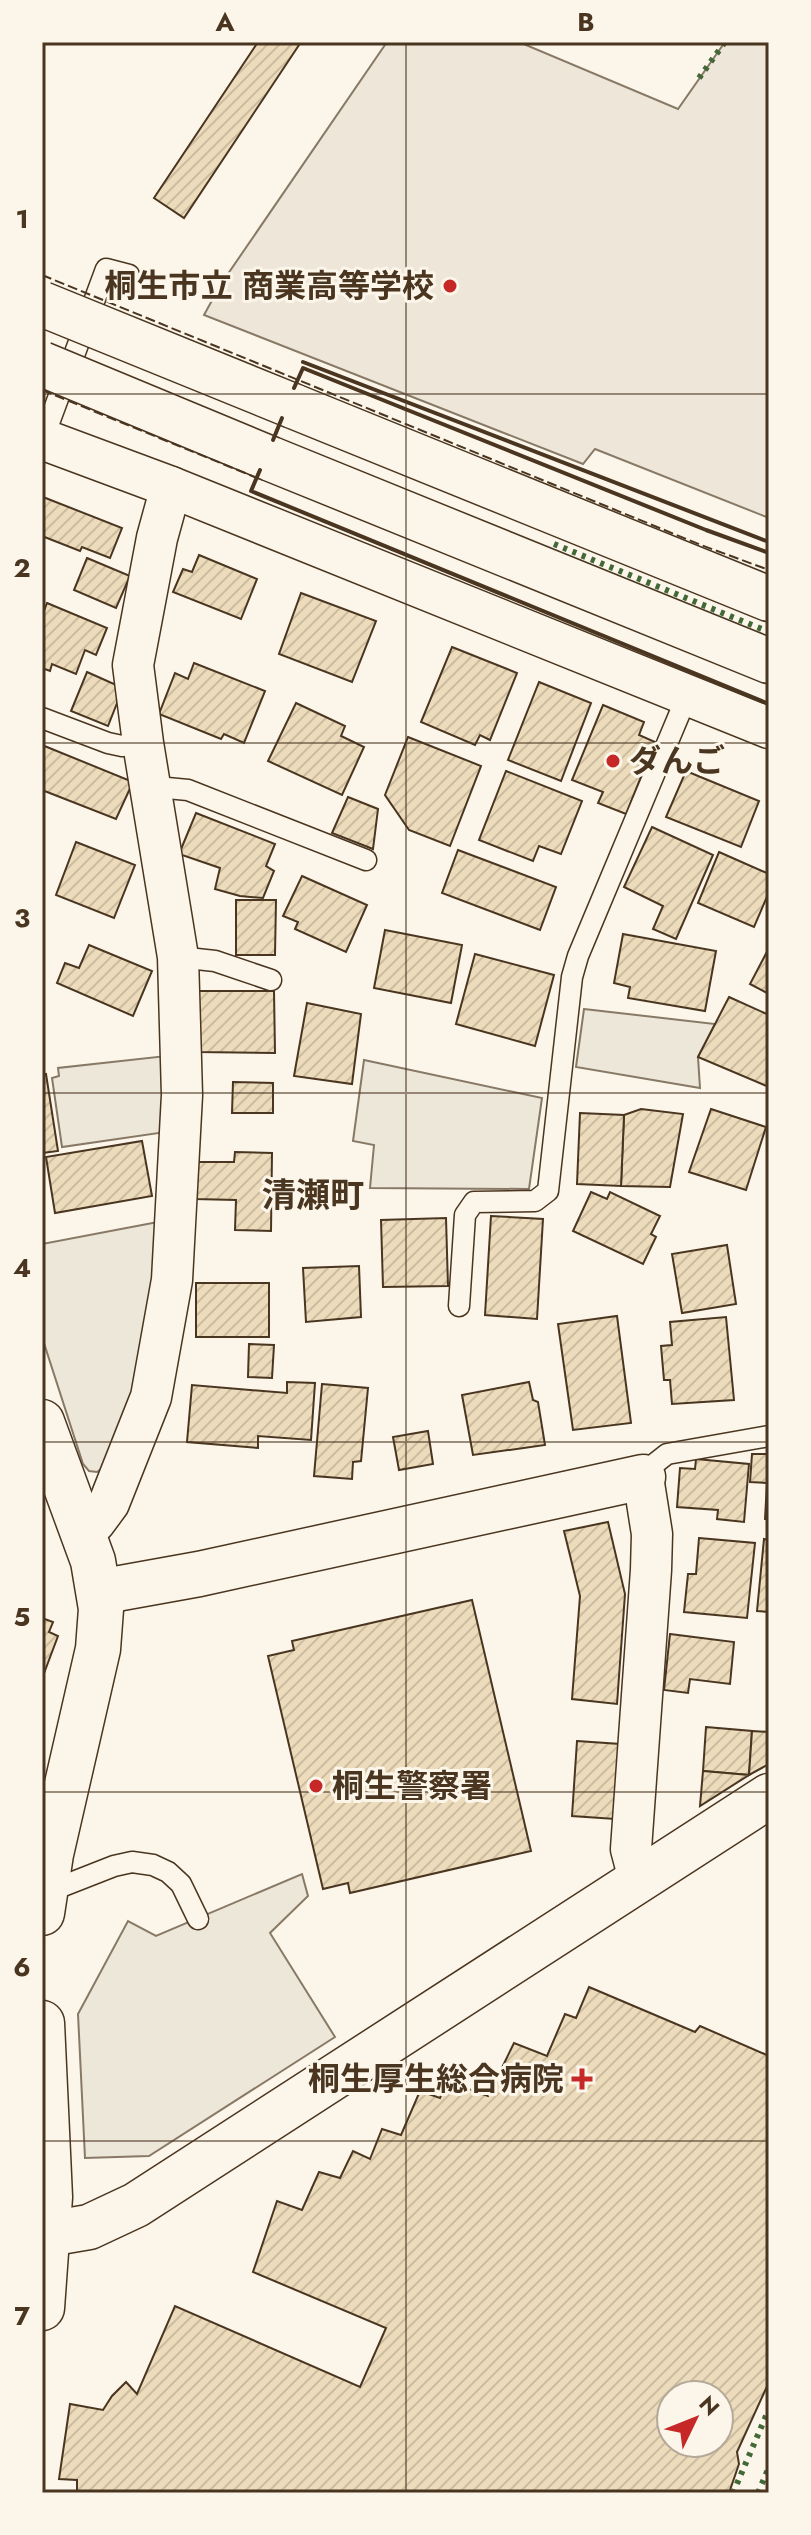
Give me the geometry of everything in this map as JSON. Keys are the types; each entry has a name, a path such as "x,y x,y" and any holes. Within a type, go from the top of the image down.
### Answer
{"street":[{"path":"42,304 769,599"},
{"path":"42,364 769,661"},
{"path":"42,439 171,487 769,728"},
{"path":"81,1532 95,1522 109,1503 151,1397 172,1280 182,1095 178,957 150,792 133,665 157,538 171,487"},
{"path":"42,1422 93,1561 101,1627 44,1900"},
{"path":"99,1592 199,1574 643,1477 652,1534 631,1849 639,1879"},
{"path":"45,2234 89,2227 136,2205 769,1796"},
{"path":"42,2023 50,2197 42,2308"}],"lane":[{"path":"42,439 106,269 129,275"},
{"path":"459,1306 465,1215 474,1202 535,1201 548,1191 572,977 578,956 687,696"},
{"path":"42,718 108,743 122,746 143,743"},
{"path":"150,792 167,788 188,790 366,860"},
{"path":"178,957 215,961 271,980"},
{"path":"643,1477 667,1454 769,1436"},
{"path":"44,1900 63,1886 132,1862 153,1865 168,1872 181,1884 198,1919"}],"shaded area":[{"name":"桐生市立 商業高等学校","path":"387,42 519,42 678,109 725,42 769,42 769,518 595,449 583,464 204,315 221,284"},
{"path":"584,1009 715,1024 698,1057 700,1088 576,1067"},
{"path":"166,1056 166,1132 62,1147 52,1078 59,1076 58,1068"},
{"path":"364,1060 542,1098 529,1189 370,1188 374,1145 353,1141"},
{"path":"163,1221 133,1389 105,1466 97,1472 89,1471 83,1464 42,1337 42,1244"},
{"path":"302,1874 308,1896 270,1933 335,2037 149,2156 85,2158 78,2014 128,1921 156,1936"}],"building":[{"path":"258,42 301,42 184,218 154,198"},
{"path":"43,497 122,528 110,558 82,547 80,551 42,536"},
{"path":"199,555 257,579 241,619 173,592 183,569 192,572"},
{"path":"87,558 130,576 116,608 74,590"},
{"path":"301,593 376,621 352,682 279,654"},
{"path":"47,603 107,628 96,655 85,650 76,674 52,664 50,671 42,668 42,616"},
{"path":"452,647 517,673 490,740 480,735 475,745 421,722"},
{"path":"194,663 265,691 244,743 224,734 221,739 159,714 175,673 188,679"},
{"path":"87,672 123,688 108,726 71,711"},
{"path":"539,682 591,703 561,781 508,760"},
{"path":"296,703 345,726 341,736 364,747 342,795 268,761"},
{"name":"ダんご","path":"603,705 644,722 639,735 655,742 626,814 598,803 603,792 572,780"},
{"path":"408,737 481,766 450,846 409,830 385,795"},
{"path":"42,745 133,782 116,819 42,790"},
{"path":"506,771 582,801 561,854 539,846 533,861 479,840"},
{"path":"686,771 759,801 741,847 666,817"},
{"path":"348,797 378,809 373,849 332,833"},
{"path":"196,813 275,844 266,866 274,871 263,898 215,889 220,868 179,854"},
{"path":"652,827 713,855 676,939 653,929 663,906 624,887"},
{"path":"76,842 135,865 114,918 56,895"},
{"path":"458,850 556,887 540,930 442,893"},
{"path":"719,852 769,874 769,892 754,927 698,903"},
{"path":"302,876 367,905 346,952 295,929 298,922 283,916"},
{"path":"236,900 276,900 275,955 236,955"},
{"path":"385,930 462,945 451,1003 374,988"},
{"path":"623,934 716,951 705,1011 628,998 630,987 614,983"},
{"path":"89,945 152,971 133,1016 57,983 65,963 79,968"},
{"path":"769,948 769,994 750,984"},
{"path":"475,954 554,975 535,1046 456,1024"},
{"path":"197,991 274,991 275,1053 198,1052"},
{"path":"729,997 769,1015 769,1087 698,1057"},
{"path":"307,1003 361,1014 352,1084 294,1076"},
{"path":"46,1074 58,1151 42,1153 42,1075"},
{"path":"233,1082 273,1083 273,1113 232,1113"},
{"path":"641,1109 683,1114 670,1187 621,1186 624,1115"},
{"path":"711,1109 766,1127 746,1190 689,1172"},
{"path":"580,1113 624,1115 621,1186 577,1184"},
{"path":"142,1141 152,1196 55,1213 46,1157"},
{"path":"235,1152 272,1153 271,1231 235,1230 236,1200 195,1199 196,1162 234,1162"},
{"path":"591,1192 607,1199 610,1192 660,1216 651,1234 656,1237 643,1264 573,1231"},
{"path":"491,1216 543,1219 537,1319 485,1315"},
{"path":"446,1218 448,1286 383,1287 381,1220"},
{"path":"727,1245 736,1304 682,1313 672,1254"},
{"path":"359,1266 361,1317 306,1322 303,1268"},
{"path":"196,1283 269,1283 269,1337 196,1337"},
{"path":"617,1316 631,1423 573,1430 558,1324"},
{"path":"726,1317 734,1400 672,1404 670,1380 664,1380 661,1346 672,1345 670,1322"},
{"path":"249,1344 274,1345 272,1378 248,1377"},
{"path":"287,1382 315,1383 311,1440 258,1436 258,1448 187,1442 192,1385 287,1393"},
{"path":"529,1382 533,1400 538,1402 545,1445 473,1455 462,1395"},
{"path":"322,1384 368,1388 361,1461 353,1462 352,1479 314,1476"},
{"path":"428,1431 433,1464 399,1470 393,1437"},
{"path":"752,1454 769,1454 769,1520 765,1519 767,1483 750,1482"},
{"path":"696,1459 749,1464 744,1522 717,1519 718,1510 677,1507 680,1468 695,1469"},
{"path":"608,1522 625,1594 617,1704 572,1699 580,1596 564,1531"},
{"path":"699,1538 755,1543 747,1618 684,1612 688,1574 696,1574"},
{"path":"764,1539 769,1540 769,1612 757,1611"},
{"path":"472,1600 531,1851 350,1893 348,1883 323,1889 268,1656 294,1650 292,1641"},
{"path":"42,1618 53,1622 49,1632 58,1636 43,1676"},
{"path":"670,1634 734,1642 730,1684 690,1679 688,1693 664,1690"},
{"path":"706,1727 752,1731 749,1775 703,1771"},
{"path":"752,1731 769,1732 769,1764 749,1775"},
{"path":"577,1741 620,1744 615,1819 572,1816"},
{"path":"703,1771 749,1775 700,1806"},
{"name":"桐生厚生総合病院","path":"589,1987 695,2032 700,2026 769,2056 769,2382 737,2452 739,2464 729,2493 77,2493 77,2480 59,2479 70,2404 103,2410 126,2382 137,2394 175,2306 360,2387 386,2328 253,2272 277,2201 302,2210 319,2172 340,2178 353,2151 370,2159 382,2129 401,2135 420,2091 440,2098 446,2081 488,2096 514,2043 547,2056 565,2014 576,2018"}],"hedge":[{"path":"699,78 725,42"},
{"path":"554,544 769,632"},
{"path":"733,2493 769,2409"},
{"path":"758,2493 769,2467"}],"fence":[{"path":"42,275 701,545 769,570"},
{"path":"42,390 262,480"}],"wall":[{"path":"303,362 769,542"},
{"path":"294,388 303,368 769,553"},
{"path":"273,440 282,418"},
{"path":"260,470 251,491 769,704"}],"place":[{"name":"桐生市立 商業高等学校","path":"450,286"},
{"name":"ダんご","path":"613,761"},
{"name":"桐生警察署","path":"316,1786"},
{"name":"桐生厚生総合病院","path":"582,2079"}],"district":[{"name":"清瀬町","path":"313,1195"}]}
